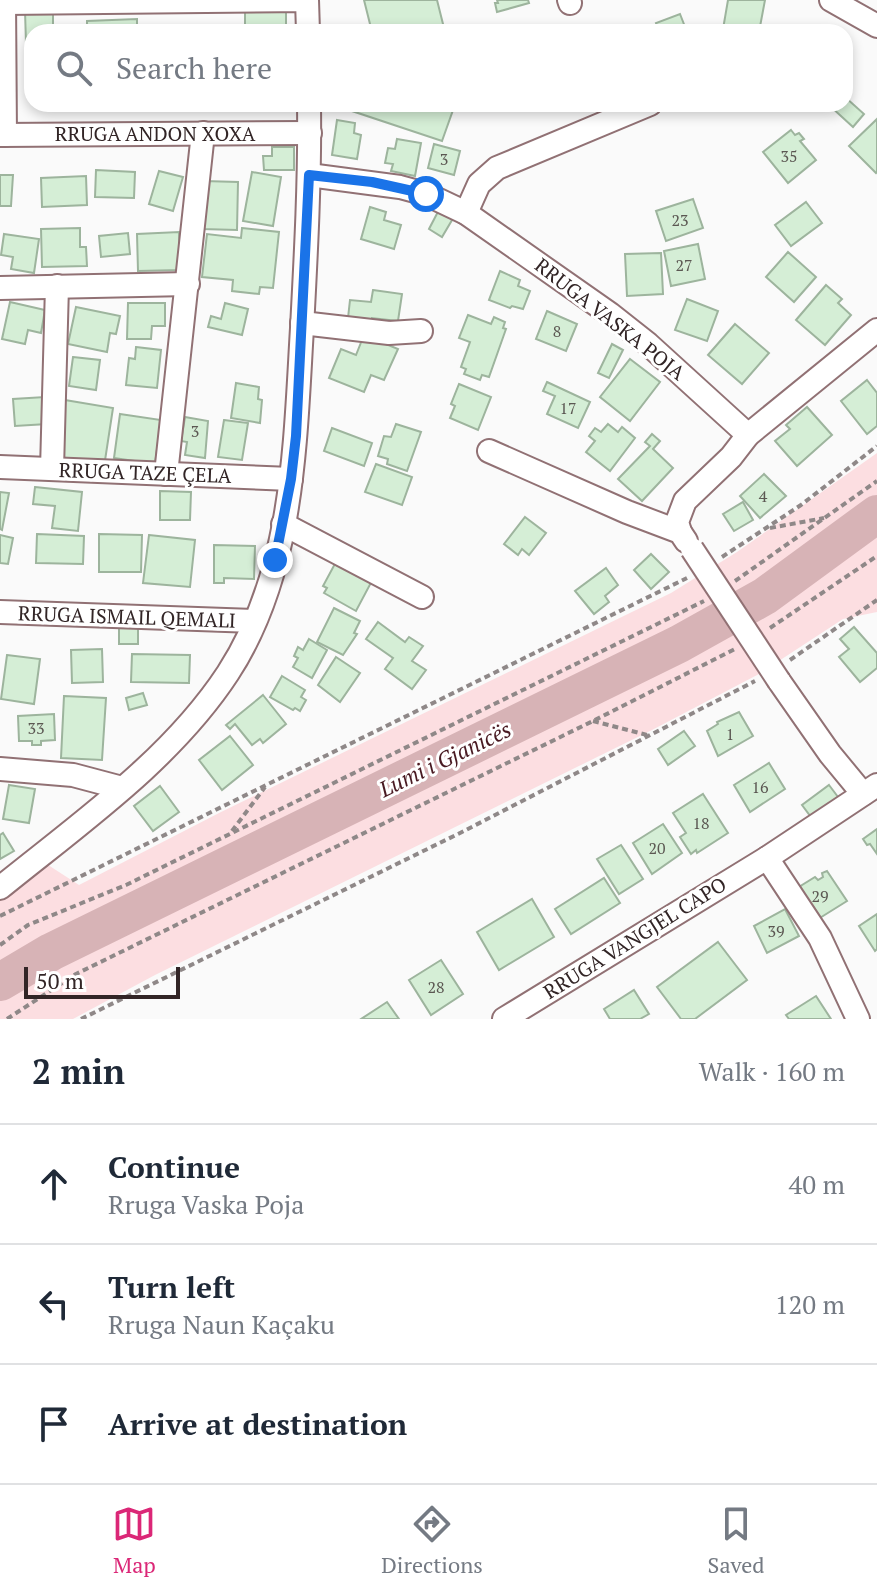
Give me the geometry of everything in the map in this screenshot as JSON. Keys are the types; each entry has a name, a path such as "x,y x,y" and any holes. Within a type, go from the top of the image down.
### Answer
{"street":[{"path":"2,135 4,2 307,0 308,24"},
{"path":"831,0 877,26"},
{"path":"0,888 122,788 187,727 228,674 266,593 291,479 302,323 309,112"},
{"path":"466,213 479,184 497,168 631,112"},
{"path":"166,474 203,133"},
{"name":"RRUGA ANDON XOXA","path":"2,135 310,133"},
{"name":"RRUGA VASKA POJA","path":"309,175 400,187 426,194 466,213 629,329 748,435"},
{"path":"0,288 188,284"},
{"path":"52,469 57,286"},
{"path":"302,323 389,333 421,331"},
{"path":"870,790 830,754 677,522 685,501 731,457 748,435 877,330"},
{"path":"489,451 686,540"},
{"name":"RRUGA TAZE ÇELA","path":"0,467 291,479"},
{"path":"283,524 422,597"},
{"name":"RRUGA ISMAIL QEMALI","path":"0,612 254,621"},
{"path":"0,769 73,775 122,788"},
{"name":"RRUGA VANGJEL CAPO","path":"504,1019 767,858 870,790"},
{"path":"767,858 820,938 858,1019"}],"path":[{"path":"710,564 801,505 877,446"},
{"path":"733,582 877,481"},
{"path":"766,528 826,518"},
{"path":"764,632 877,556"},
{"path":"0,916 688,578"},
{"path":"0,945 28,925 126,885 709,598"},
{"path":"81,1019 775,674 877,600"},
{"path":"7,1019 76,974 740,646"},
{"path":"593,721 649,736"},
{"path":"229,835 266,785"}],"shaded area":[{"path":"877,453 877,612 843,619 759,674 652,730 155,975 73,1019 0,1019 0,895 42,861 79,885 221,812 671,593 737,552"}],"building":[{"path":"364,0 437,0 443,24 370,24"},
{"path":"497,0 528,0 529,3 497,12"},
{"path":"728,0 765,0 760,24 724,24"},
{"path":"286,7 286,24 245,24 245,9"},
{"path":"53,10 53,24 25,24 25,11"},
{"path":"680,14 684,24 656,24"},
{"path":"137,19 137,24 87,24 87,21"},
{"path":"853,104 864,114 853,127 837,112 853,112"},
{"path":"355,112 452,112 442,141"},
{"path":"877,119 877,172 876,173 849,146"},
{"path":"337,120 355,123 354,133 361,135 357,159 332,155"},
{"path":"791,130 804,139 800,141 816,160 788,183 763,152"},
{"path":"397,139 421,143 415,176 391,171 393,164 385,163 388,148 395,149"},
{"path":"434,144 460,151 454,175 428,168"},
{"path":"272,147 294,147 294,170 264,170 263,156 272,156"},
{"path":"96,170 135,172 134,198 95,197"},
{"path":"159,171 183,177 173,211 149,204"},
{"path":"252,172 281,177 273,226 243,221"},
{"path":"0,175 13,175 11,206 0,206"},
{"path":"86,176 87,205 42,207 41,178"},
{"path":"204,181 238,182 237,230 202,229"},
{"path":"693,199 703,228 666,241 656,211"},
{"path":"806,202 822,223 791,246 775,225"},
{"path":"441,206 455,215 442,237 429,229"},
{"path":"370,207 386,212 384,220 401,225 394,249 361,239"},
{"path":"80,228 80,247 86,247 87,266 42,267 41,229"},
{"path":"242,228 279,232 273,288 260,287 259,294 232,291 233,280 202,277 207,234 241,238"},
{"path":"179,232 180,270 138,271 137,234"},
{"path":"128,233 130,254 101,257 99,236"},
{"path":"4,234 39,239 34,273 11,269 13,257 1,255"},
{"path":"698,244 705,279 671,286 664,251"},
{"path":"788,252 816,277 794,302 766,277"},
{"path":"661,253 663,294 627,296 625,254"},
{"path":"500,271 520,280 518,286 530,291 523,309 489,300"},
{"path":"826,285 842,299 838,303 851,315 825,345 796,320"},
{"path":"373,290 402,294 398,321 372,318 371,330 347,327 350,300 371,302"},
{"path":"687,299 718,311 707,341 675,330"},
{"path":"10,302 45,310 41,333 28,330 25,344 2,339"},
{"path":"128,303 165,303 165,326 152,326 151,339 127,339"},
{"path":"225,303 248,309 242,335 208,327 211,316 221,319"},
{"path":"76,307 120,316 116,334 110,333 107,352 68,344"},
{"path":"547,311 577,324 566,351 536,339"},
{"path":"468,315 491,324 494,317 505,322 503,328 506,329 489,377 482,375 480,380 464,374 466,369 461,367 470,342 459,338"},
{"path":"735,324 769,353 742,384 708,355"},
{"path":"364,335 398,349 384,380 371,375 364,392 329,378 341,349 356,355"},
{"path":"612,344 623,350 609,378 598,373"},
{"path":"136,347 161,350 157,388 126,385 129,358 135,359"},
{"path":"73,357 100,360 96,390 69,386"},
{"path":"630,359 660,382 630,421 600,397"},
{"path":"867,380 877,393 877,426 867,434 841,401"},
{"path":"547,382 590,402 578,428 547,414 555,396 543,391"},
{"path":"236,383 259,387 258,399 262,400 260,423 231,418"},
{"path":"459,384 491,397 478,430 450,418 455,406 451,404"},
{"path":"45,397 47,424 15,426 13,399"},
{"path":"65,400 113,408 104,467 55,460"},
{"path":"807,407 832,435 797,466 775,441 790,429 786,425"},
{"path":"120,414 161,420 155,464 114,458"},
{"path":"185,417 208,421 205,458 185,455 187,442 181,441"},
{"path":"224,420 248,423 242,460 218,457"},
{"path":"396,424 421,432 407,471 387,464 388,459 378,456 384,436 391,437"},
{"path":"608,424 618,432 622,427 635,438 610,471 586,452 595,441 589,436 595,428 601,432"},
{"path":"332,428 372,443 364,466 324,451"},
{"path":"652,434 660,441 653,449 673,468 642,501 618,479 650,446 645,442"},
{"path":"376,464 412,477 402,505 365,492"},
{"path":"764,474 786,496 760,518 740,496"},
{"path":"35,487 82,492 78,531 52,528 55,506 33,504"},
{"path":"160,491 191,492 190,520 160,520"},
{"path":"0,492 9,493 2,530 0,529"},
{"path":"743,502 753,520 734,531 723,514"},
{"path":"525,517 546,533 529,555 522,549 518,555 504,544"},
{"path":"37,534 84,536 83,564 36,563"},
{"path":"99,534 142,535 141,572 99,572"},
{"path":"0,535 13,538 8,564 0,563"},
{"path":"149,535 195,540 190,587 143,583"},
{"path":"214,545 255,546 254,579 224,578 224,583 214,583"},
{"path":"651,554 669,572 651,589 634,570"},
{"path":"337,560 374,577 356,611 324,593 327,588 323,586"},
{"path":"606,568 618,585 605,596 609,602 594,614 575,591"},
{"path":"334,608 360,621 354,633 357,634 343,655 317,642"},
{"path":"378,622 405,642 409,637 423,646 412,661 426,670 412,689 385,669 393,658 366,639"},
{"path":"119,627 138,627 138,644 119,644"},
{"path":"854,627 877,653 877,668 860,682 839,657 849,649 840,639"},
{"path":"309,639 327,650 312,678 293,667 298,658 294,656 298,647 303,650"},
{"path":"102,649 103,682 72,683 71,650"},
{"path":"132,654 190,655 189,683 131,682"},
{"path":"7,655 40,659 34,704 1,699"},
{"path":"336,657 360,673 340,702 318,685"},
{"path":"282,676 305,690 301,697 306,700 300,711 270,697"},
{"path":"143,693 147,705 129,710 126,698"},
{"path":"263,695 286,724 263,743 260,739 252,745 235,724 230,729 226,725"},
{"path":"64,696 106,698 102,760 61,758"},
{"path":"739,712 753,736 718,756 707,731 717,722"},
{"path":"54,714 55,740 41,741 41,745 19,741 18,716"},
{"path":"684,731 695,746 668,765 658,749"},
{"path":"230,736 253,765 222,790 199,760"},
{"path":"769,763 785,789 750,812 734,785"},
{"path":"9,785 35,789 29,823 3,819"},
{"path":"829,785 838,797 811,817 802,805"},
{"path":"160,786 179,812 153,831 134,806"},
{"path":"703,794 728,833 691,854 680,837 686,833 673,813"},
{"path":"663,824 682,853 652,874 633,843"},
{"path":"877,829 877,854 863,839"},
{"path":"3,833 14,851 0,859 0,835"},
{"path":"621,845 643,879 619,894 597,859"},
{"path":"827,871 847,901 815,921 794,890 815,877 818,880"},
{"path":"604,878 620,903 571,934 555,909"},
{"path":"532,899 554,937 499,970 477,932"},
{"path":"785,909 799,936 767,953 754,926"},
{"path":"877,914 877,949 875,951 859,926"},
{"path":"718,942 747,980 695,1019 681,1019 657,987"},
{"path":"441,960 463,994 431,1015 409,980"},
{"path":"634,990 649,1014 640,1019 610,1019 604,1009"},
{"path":"816,996 831,1019 789,1019 786,1015"},
{"path":"387,1002 399,1019 361,1019"}],"waterway":[{"name":"Lumi i Gjanicës","path":"0,982 51,952 679,644 765,596 877,514"}],"route":[{"path":"275,560 296,436 309,175 372,182 426,194"}]}
